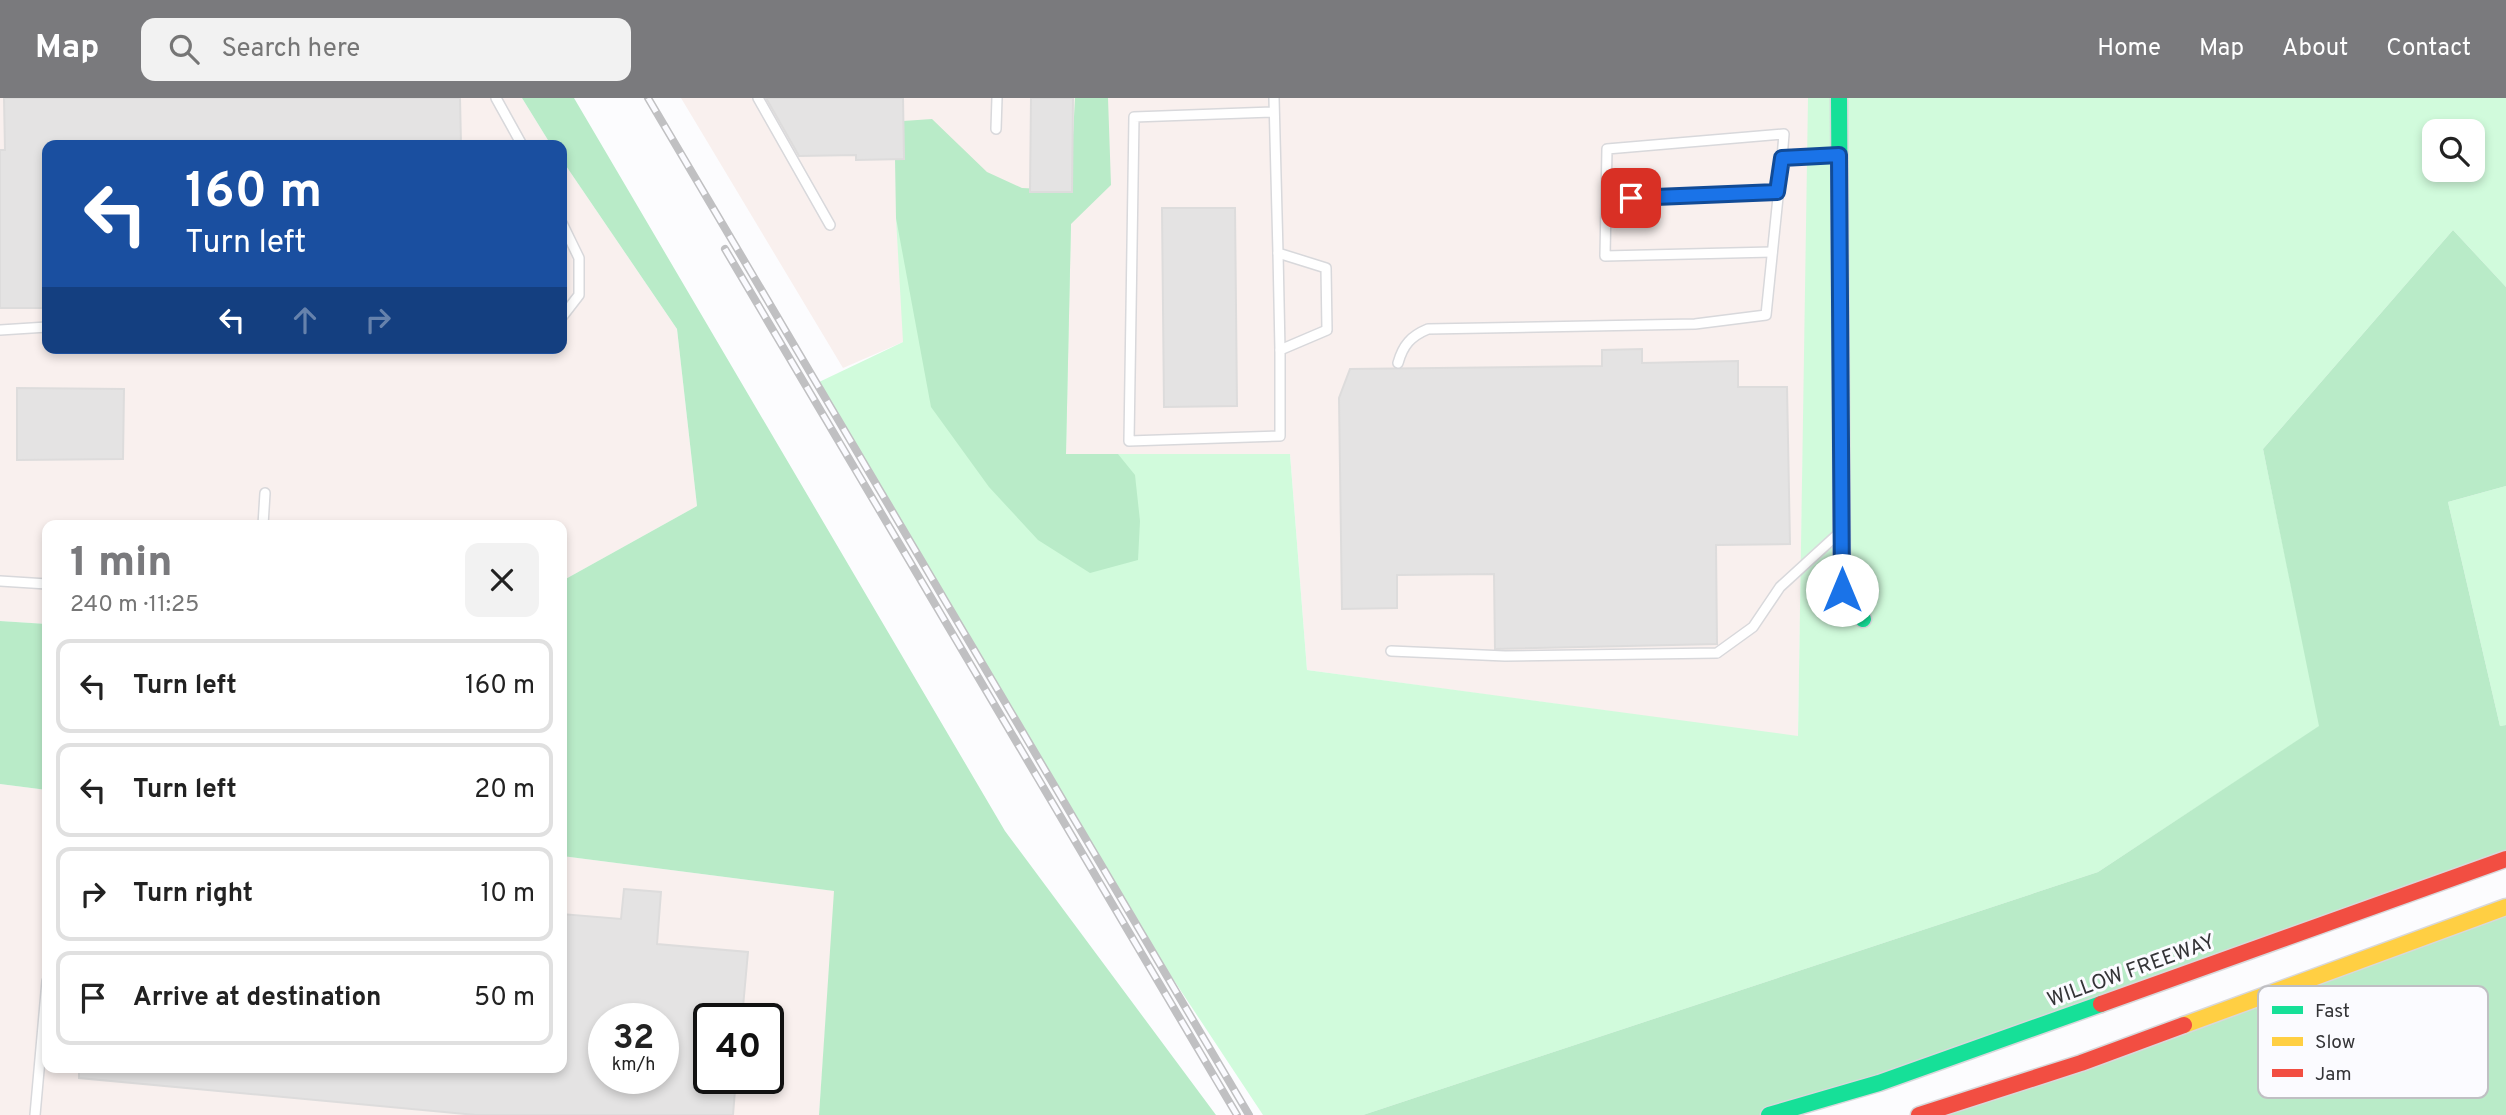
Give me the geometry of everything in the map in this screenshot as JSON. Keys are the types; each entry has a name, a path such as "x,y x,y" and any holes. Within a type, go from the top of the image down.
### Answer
{"main road":[{"path":"1839,98 1842,590 1863,619"},
{"name":"WILLOW FREEWAY","path":"1769,1115 1879,1083 2506,859"},
{"path":"2291,986 2506,907"},
{"path":"1919,1115 2081,1063 2258,998"}],"lane":[{"path":"496,98 519,140"},
{"path":"758,98 830,225"},
{"path":"996,130 997,98"},
{"path":"1274,98 1280,436 1129,441 1134,117 1274,112"},
{"path":"1398,363 1402,349 1413,335 1428,329 1695,324 1766,315 1784,134 1607,149 1605,256 1772,252"},
{"path":"1782,158 1839,155"},
{"path":"1607,198 1777,192"},
{"path":"567,233 579,257 579,295 567,311"},
{"path":"1278,253 1326,268 1327,330 1280,350"},
{"path":"0,330 42,327"},
{"path":"263,520 265,494"},
{"path":"1391,651 1505,656 1717,653 1753,627 1780,587 1842,531"},
{"path":"0,581 42,584"},
{"path":"36,1115 42,1042"}],"shaded area":[{"path":"0,98 522,98 548,140 42,140 42,354 567,354 567,167 677,329 697,506 567,578 567,520 42,520 42,624 0,621"},
{"path":"681,98 1809,98 1798,737 1307,670 1290,454 1066,454 1070,224 903,342 843,368"},
{"path":"0,784 42,789 42,1073 567,1073 567,857 835,891 819,1115 0,1115"}],"green space":[{"path":"522,98 574,98 1005,831 1216,1115 819,1115 834,891 567,857 567,578 697,506 677,329 567,167 567,140 548,140"},
{"path":"1075,98 1108,98 1111,185 1071,224 1066,454 1118,454 1135,475 1140,521 1138,560 1090,573 1038,540 989,487 931,407 896,218 895,159 904,159 903,121 932,119 987,172 1022,188 1063,190 1072,154"},
{"path":"1808,98 2506,98 2506,287 2453,230 2263,449 2320,726 2098,872 1363,1115 1263,1115 1138,926 817,383 903,342 896,218 1071,224 1066,454 1290,454 1307,670 1798,736"},
{"path":"2453,230 2506,287 2506,486 2448,502 2500,726 2506,725 2506,859 1769,1115 1363,1115 2098,872 2319,726 2263,449"},
{"path":"2506,486 2506,725 2500,726 2448,502"},
{"path":"0,621 42,624 42,789 0,784"},
{"path":"2506,907 2506,1115 1919,1115 2258,995 2258,1098 2488,1098 2488,986 2283,986"}],"building":[{"path":"4,98 460,98 461,140 42,140 42,308 0,308 0,150 5,150"},
{"path":"766,98 903,98 904,159 856,160 856,155 799,156"},
{"path":"1031,98 1073,98 1072,192 1030,192"},
{"path":"1162,208 1235,208 1237,406 1164,407"},
{"path":"1642,349 1642,363 1738,361 1738,387 1787,387 1790,544 1716,545 1717,644 1495,649 1494,574 1397,575 1397,608 1342,609 1339,398 1350,369 1602,366 1602,350"},
{"path":"17,388 124,389 123,459 17,460"},
{"path":"624,889 661,892 657,944 748,952 743,1003 693,1003 693,1094 735,1094 733,1115 476,1115 79,1078 79,1073 567,1073 567,914 621,919"}],"railway":[{"path":"648,98 1249,1115"},
{"path":"725,249 1237,1115"}],"traffic: fast":[{"path":"1839,98 1842,590 1863,619"},
{"path":"1769,1115 1879,1083 2101,1004"}],"traffic: slow":[{"path":"2290,986 2506,907"},
{"path":"2184,1025 2258,998"}],"traffic: jam":[{"path":"2101,1004 2506,859"},
{"path":"1919,1115 2081,1063 2184,1025"}],"route":[{"path":"1631,198 1777,192 1782,158 1839,155 1842,590"}]}
